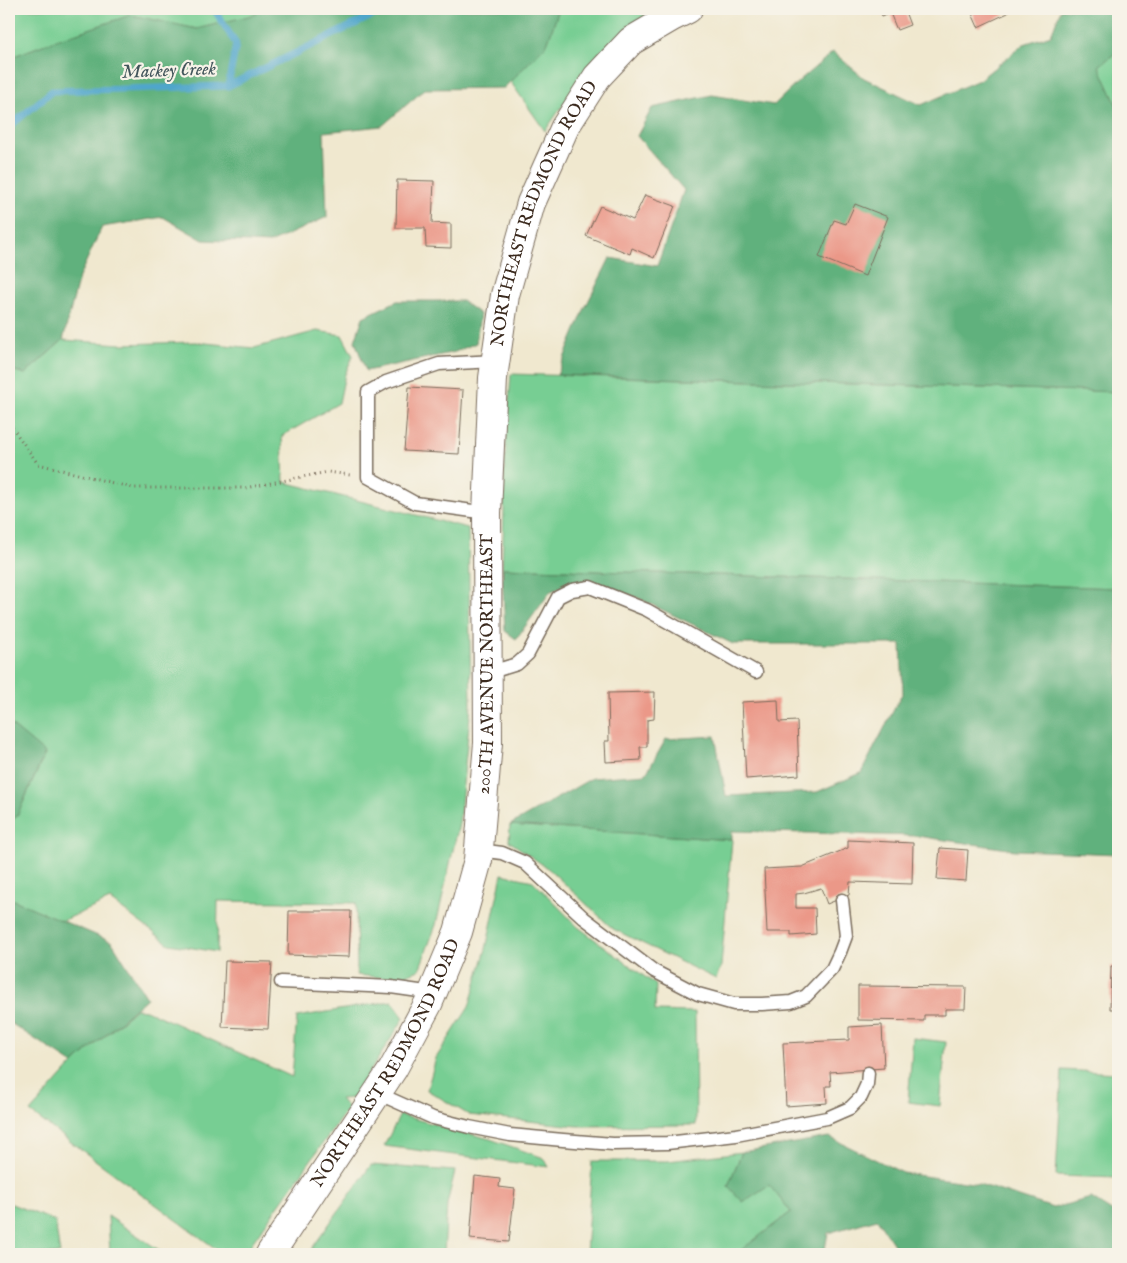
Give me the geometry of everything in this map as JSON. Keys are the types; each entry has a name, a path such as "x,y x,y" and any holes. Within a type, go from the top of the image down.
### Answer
{"street":[{"name":"NORTHEAST REDMOND ROAD","path":"489,468 494,361 505,294 531,204 565,127 597,78 631,41 688,9"},
{"name":"200TH AVENUE NORTHEAST","path":"478,855 488,743 487,513 489,468"},
{"name":"NORTHEAST REDMOND ROAD","path":"270,1254 393,1069 433,993 458,932 478,855"}],"lane":[{"path":"487,513 415,503 368,477 368,392 386,382 438,364 494,361"},
{"path":"488,673 517,664 528,654 558,597 572,590 590,587 647,610 756,672"},
{"path":"478,855 502,853 525,863 584,918 654,970 698,994 734,1004 791,1002 806,996 832,969 846,936 842,900"},
{"path":"281,982 391,987 433,993"},
{"path":"377,1093 433,1118 469,1127 563,1140 613,1144 667,1143 736,1134 827,1118 850,1108 861,1097 867,1084 868,1073"}],"path":[{"path":"9,378 11,426 38,464 133,488 245,488 328,472 368,477"}],"green space":[{"path":"9,9 259,9 257,14 197,29 131,15 9,58"},
{"path":"259,9 559,9 547,44 504,88 425,89 382,126 324,132 327,217 270,243 203,240 163,217 102,227 79,277 63,340 25,374 9,369 9,58 131,15 197,29 256,14"},
{"path":"559,9 655,9 600,52 545,131 510,81 547,44"},
{"path":"1061,9 1107,9 1118,23 1118,51 1099,66 1118,108 1118,392 557,375 585,308 610,258 657,266 684,190 637,136 652,108 712,95 774,105 833,52 864,78 921,105 979,80 1024,44 1051,35"},
{"path":"1118,51 1118,108 1099,66"},
{"path":"397,301 462,301 480,314 476,343 455,352 366,371 355,341 363,317"},
{"path":"317,331 342,335 353,356 345,374 339,403 282,436 284,482 468,528 471,705 459,824 436,925 419,970 395,979 357,975 356,903 218,901 217,952 169,944 110,900 62,921 9,898 9,824 17,816 45,754 9,723 9,369 25,374 63,340 121,344 196,342 254,348"},
{"path":"511,374 1118,392 1118,588 502,568 504,473"},
{"path":"502,568 1118,588 1118,854 1015,850 917,836 732,831 732,840 510,825 592,778 646,774 666,739 715,736 726,796 817,792 861,773 903,692 901,644 733,644 638,598 589,580 551,591 516,639 505,631"},
{"path":"9,723 45,753 17,816 9,824"},
{"path":"510,825 732,840 721,966 716,979 613,929 550,870 509,841"},
{"path":"502,874 533,881 578,927 656,985 655,1011 695,1012 696,1125 577,1126 469,1115 427,1090 436,1058 469,1007 486,949"},
{"path":"9,898 112,942 147,998 73,1064 9,1022"},
{"path":"392,1001 404,1018 353,1098 340,1099 348,1108 244,1254 223,1254 30,1112 73,1064 136,1009 146,1010 292,1077 297,1017"},
{"path":"913,1038 946,1042 940,1106 908,1102"},
{"path":"1062,1070 1118,1073 1118,1178 1056,1176"},
{"path":"400,1115 490,1139 544,1158 549,1167 384,1146"},
{"path":"829,1137 903,1173 979,1184 1053,1208 1091,1198 1118,1215 1118,1254 900,1254 877,1219 828,1233 824,1254 740,1254 741,1250 791,1212 769,1185 743,1202 728,1186 742,1152"},
{"path":"742,1152 728,1186 769,1185 791,1212 742,1250 740,1254 586,1254 592,1161 668,1161"},
{"path":"371,1165 455,1171 447,1204 444,1254 308,1254"},
{"path":"9,1203 55,1221 60,1254 9,1254"},
{"path":"108,1216 165,1254 110,1254"}],"building":[{"path":"879,9 904,9 910,25 897,30 890,13 882,16"},
{"path":"970,9 1006,9 1008,13 978,27"},
{"path":"397,180 434,181 432,223 451,224 451,248 426,247 425,228 396,228"},
{"path":"645,195 675,206 654,258 632,248 630,254 586,236 600,206 633,220"},
{"path":"855,204 888,217 865,276 819,257 834,220 846,224"},
{"path":"409,387 463,390 459,454 404,451"},
{"path":"655,692 654,719 647,720 647,747 640,747 641,760 606,762 605,741 609,741 608,693"},
{"path":"778,700 779,722 797,721 799,775 746,779 742,702"},
{"path":"848,840 913,843 912,884 850,882 849,895 827,904 821,888 796,894 796,908 815,908 816,934 791,936 791,932 767,932 764,869 802,867 848,848"},
{"path":"940,848 968,850 966,881 937,879"},
{"path":"289,911 351,911 349,957 288,955"},
{"path":"225,961 272,962 268,1029 222,1027"},
{"path":"1111,966 1118,966 1118,1009 1110,1009"},
{"path":"858,986 966,987 965,1009 945,1009 945,1015 924,1015 924,1021 858,1020"},
{"path":"882,1025 884,1068 830,1072 831,1086 826,1086 827,1103 786,1106 783,1043 849,1040 849,1027"},
{"path":"475,1176 500,1179 499,1187 515,1189 509,1242 470,1239"}],"waterway":[{"path":"214,9 236,44 228,86"},
{"name":"Mackey Creek","path":"9,127 52,91 228,86 386,9"}]}
